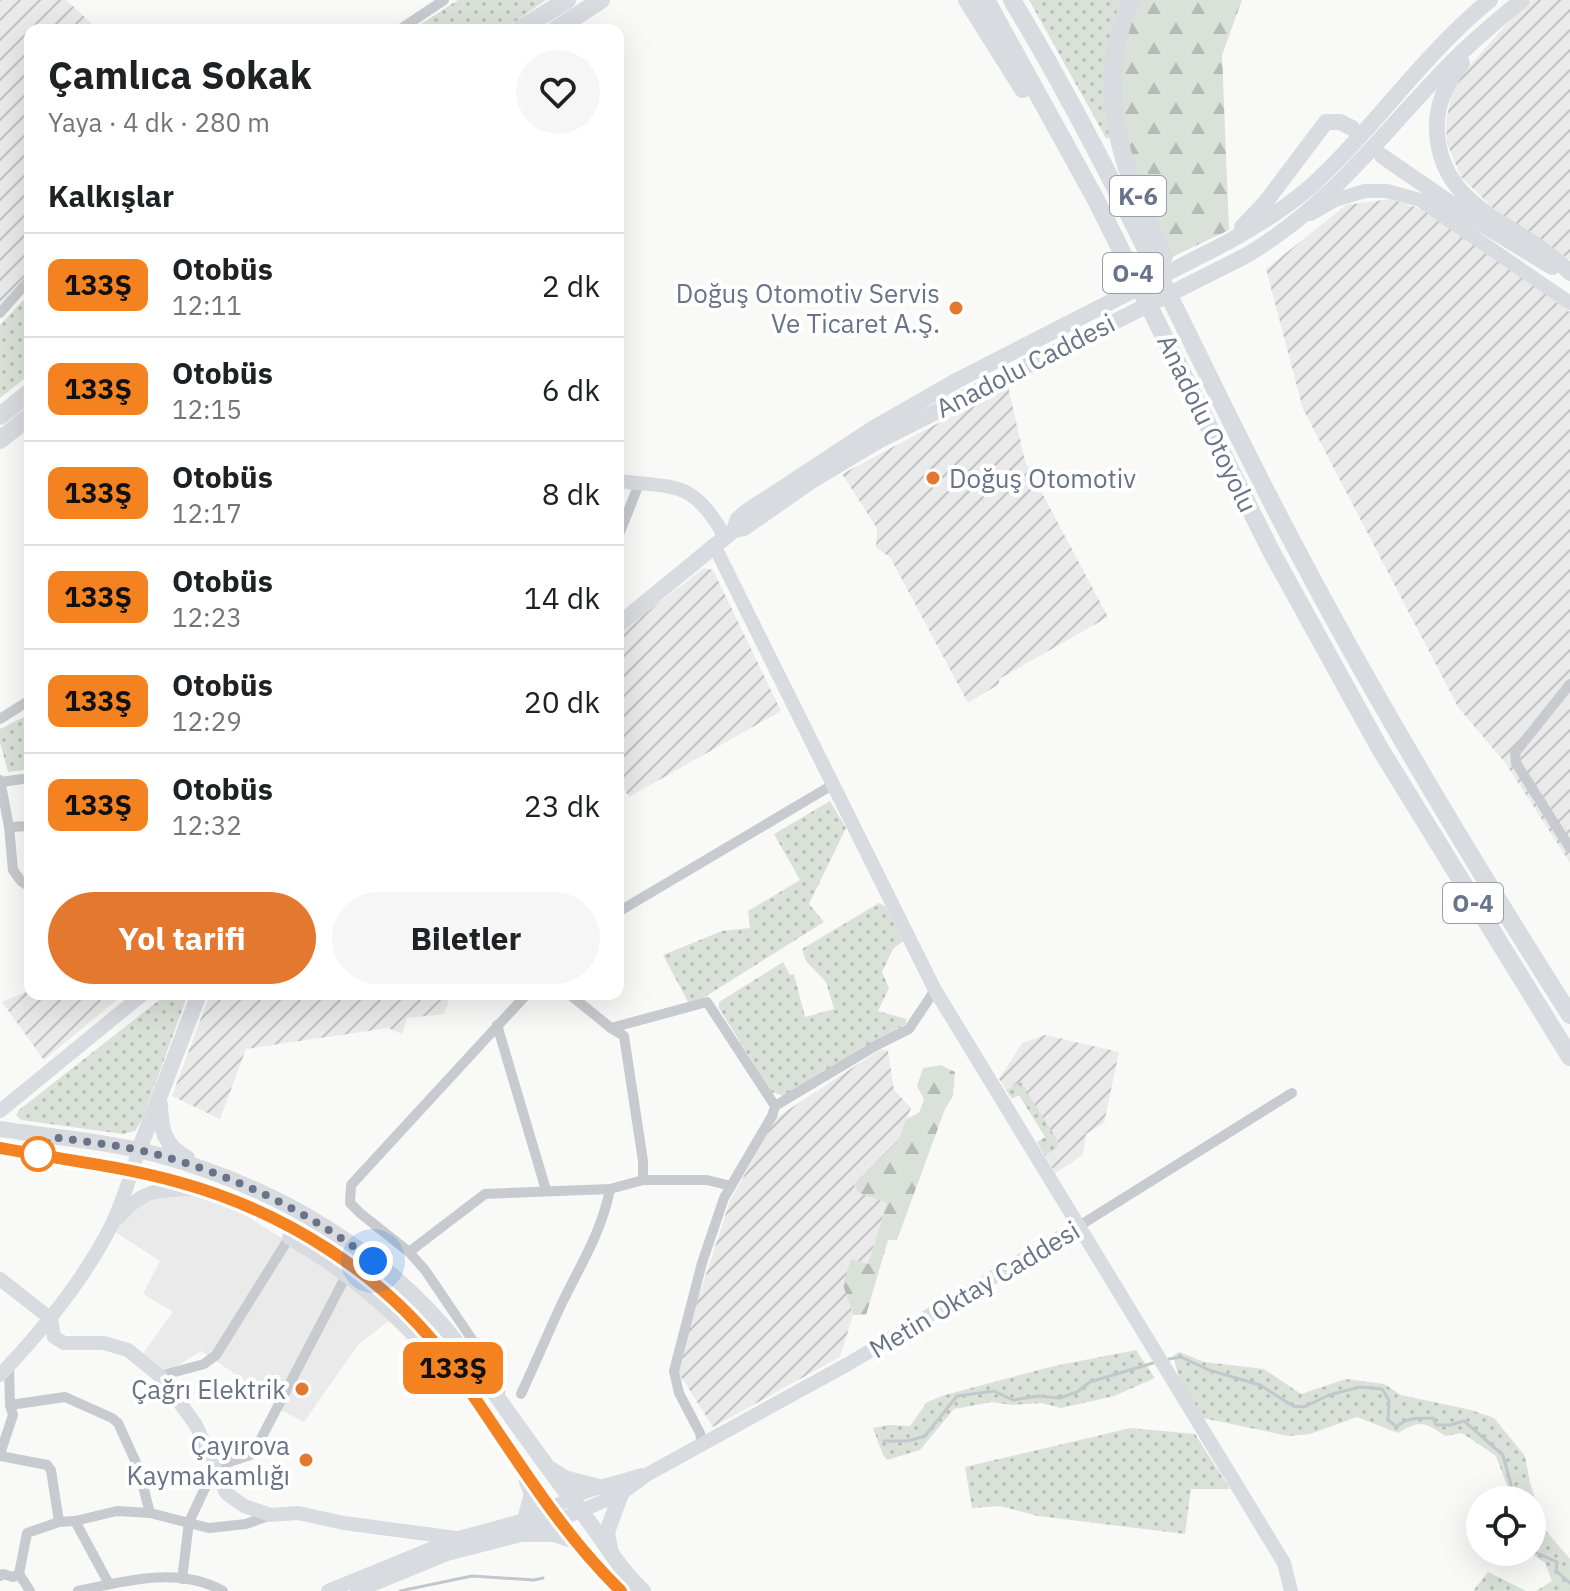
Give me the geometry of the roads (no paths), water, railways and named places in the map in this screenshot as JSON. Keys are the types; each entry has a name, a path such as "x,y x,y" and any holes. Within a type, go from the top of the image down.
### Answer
{"highway":[{"path":"536,24 558,0"},
{"path":"537,24 567,0"},
{"path":"539,24 589,0"},
{"path":"564,24 601,0"},
{"path":"967,0 1031,103 1065,140"},
{"name":"Anadolu Otoyolu","path":"986,0 1065,140 1271,551 1379,747 1570,1057"},
{"name":"Anadolu Otoyolu","path":"1012,0 1096,152 1292,541 1400,736 1570,1015"},
{"name":"K-6","path":"1131,0 1121,23 1113,56 1111,83 1115,121 1135,189 1176,280 1214,385"},
{"path":"0,416 24,397"},
{"path":"0,440 24,421"}],"main road":[{"name":"Anadolu Caddesi","path":"624,620 724,537 746,512 874,428 956,381 1228,242 1270,217 1325,173 1443,45 1490,0"},
{"name":"Anadolu Caddesi","path":"724,537 744,528 810,482 880,440 1247,255 1297,222 1353,171 1442,72 1522,0"},
{"path":"1498,19 1446,86 1437,120 1441,157 1457,190 1552,255 1570,273"},
{"path":"1228,242 1265,203 1326,122 1340,122 1352,128"},
{"path":"1382,156 1475,220 1570,279"},
{"path":"139,1150 195,1000"},
{"path":"159,1098 162,1132 171,1148 319,1223 397,1280 448,1333 622,1571 643,1591"},
{"path":"0,1129 139,1150 254,1189"},
{"path":"0,1148 132,1171 202,1189 269,1215 333,1253 382,1289 449,1362 555,1515 621,1591"},
{"path":"520,1465 532,1493 525,1527 578,1542"},
{"path":"548,1468 564,1478 599,1487"},
{"path":"611,1555 607,1532 621,1494"}],"street":[{"path":"408,24 444,0"},
{"path":"1297,222 1335,200 1365,191 1387,191 1420,200 1570,303"},
{"path":"0,313 24,286"},
{"path":"624,482 669,486 691,494 709,510 724,537 834,784 935,990 1284,1563 1291,1591"},
{"path":"624,522 639,484"},
{"path":"1570,684 1515,753 1516,763 1570,848"},
{"path":"0,719 24,704"},
{"path":"24,779 0,781 13,870 24,883"},
{"path":"624,908 834,784"},
{"path":"9,827 24,826"},
{"path":"702,1445 700,1433 679,1393 674,1371 702,1263 731,1186 775,1106 909,1029 935,990"},
{"path":"3,1108 136,1000"},
{"path":"512,1420 486,1360 425,1270 409,1252 350,1203 351,1185 521,1000"},
{"path":"576,1000 624,1036 643,1161 643,1180"},
{"path":"611,1028 707,1002 775,1106"},
{"path":"497,1025 546,1190"},
{"name":"Metin Oktay Caddesi","path":"575,1504 621,1494 648,1474 848,1364 1079,1226 1292,1093"},
{"path":"111,1226 139,1150"},
{"path":"409,1252 485,1194 610,1189 643,1180 707,1180 731,1186"},
{"path":"59,1522 51,1470 47,1465 0,1455 13,1415 5,1370 51,1319 111,1226 129,1205 150,1191 202,1189"},
{"path":"521,1394 563,1301 593,1245 605,1216 610,1189"},
{"path":"160,1376 195,1367 216,1355 289,1238 347,1274 393,1313 487,1417"},
{"path":"182,1579 189,1522 215,1467 253,1454 347,1274"},
{"path":"0,1279 51,1319 54,1337 64,1343 104,1343 128,1350 160,1376 196,1425 226,1493 244,1506 271,1515"},
{"path":"31,1304 48,1309 65,1299"},
{"path":"10,1405 65,1397 112,1418 118,1423 138,1467 150,1513"},
{"name":"Metin Oktay Caddesi","path":"575,1504 599,1487 648,1474"},
{"path":"357,1591 447,1554 492,1543 575,1504"},
{"path":"30,1591 19,1574 27,1533 59,1522 117,1511 150,1513 209,1528 246,1524 271,1515 298,1513 344,1523 492,1543"},
{"path":"75,1521 109,1584"},
{"path":"328,1591 455,1539 525,1527"},
{"path":"1,1572 13,1577 19,1574"},
{"path":"78,1591 155,1577 207,1582 223,1591"}],"waterway":[{"path":"1169,1359 1181,1357 1209,1370 1260,1385 1293,1406 1304,1407 1329,1395 1360,1387 1382,1389 1389,1400 1388,1420 1397,1427 1414,1419 1433,1418 1436,1425 1464,1421 1503,1455 1511,1486"},
{"path":"884,1441 908,1441 925,1436 957,1396 994,1391 1013,1400 1038,1396 1060,1398 1077,1392 1090,1382 1153,1363"},
{"path":"1546,1557 1557,1562 1556,1571 1570,1583"},
{"path":"400,1591 472,1576 543,1578"}],"place":[{"name":"Doğuş Otomotiv Servis Ve Ticaret A.Ş.","path":"956,308"},
{"name":"Doğuş Otomotiv","path":"933,478"},
{"name":"Çağrı Elektrik","path":"302,1389"},
{"name":"Çayırova Kaymakamlığı","path":"306,1460"}]}
